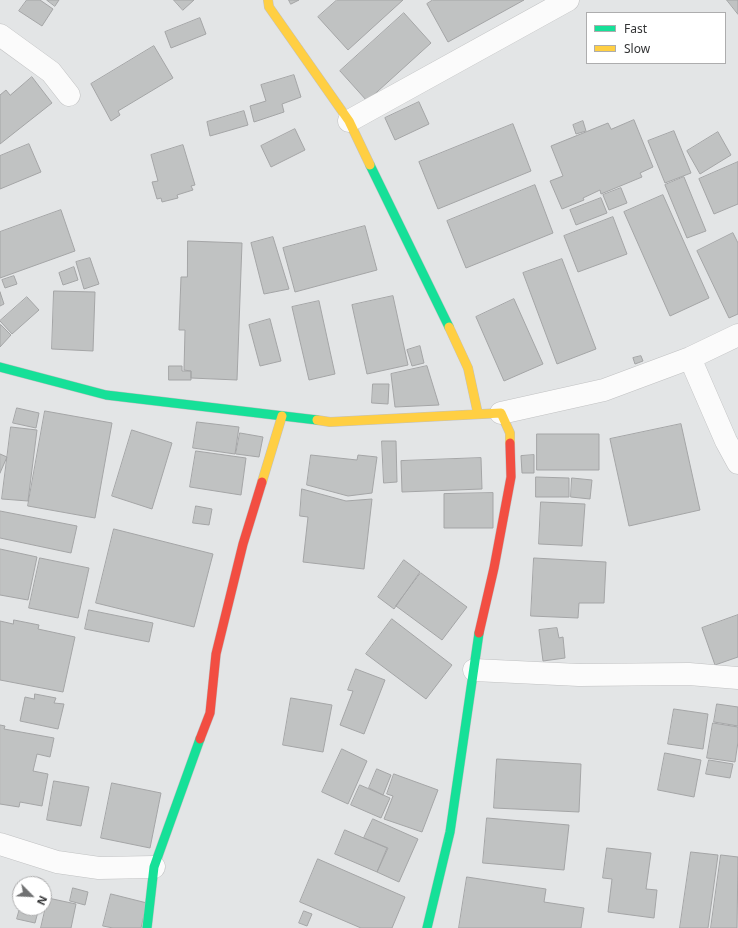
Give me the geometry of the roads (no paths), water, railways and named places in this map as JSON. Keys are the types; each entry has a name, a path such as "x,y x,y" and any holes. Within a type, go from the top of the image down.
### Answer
{"street":[{"path":"268,0 269,6 349,121 468,368 478,414"},
{"path":"349,121 563,1"},
{"path":"0,35 51,72 69,95"},
{"path":"1,372 106,395 330,422 501,413 604,390 690,358 738,335"},
{"path":"690,358 726,442 738,463"},
{"path":"427,928 450,832 478,641 494,568 511,476 510,433 501,413"},
{"path":"147,928 154,867 189,765 210,713 216,654 242,544 282,416"},
{"path":"474,670 579,675 689,674 738,678"},
{"path":"0,844 64,863 99,868 154,867"}]}
